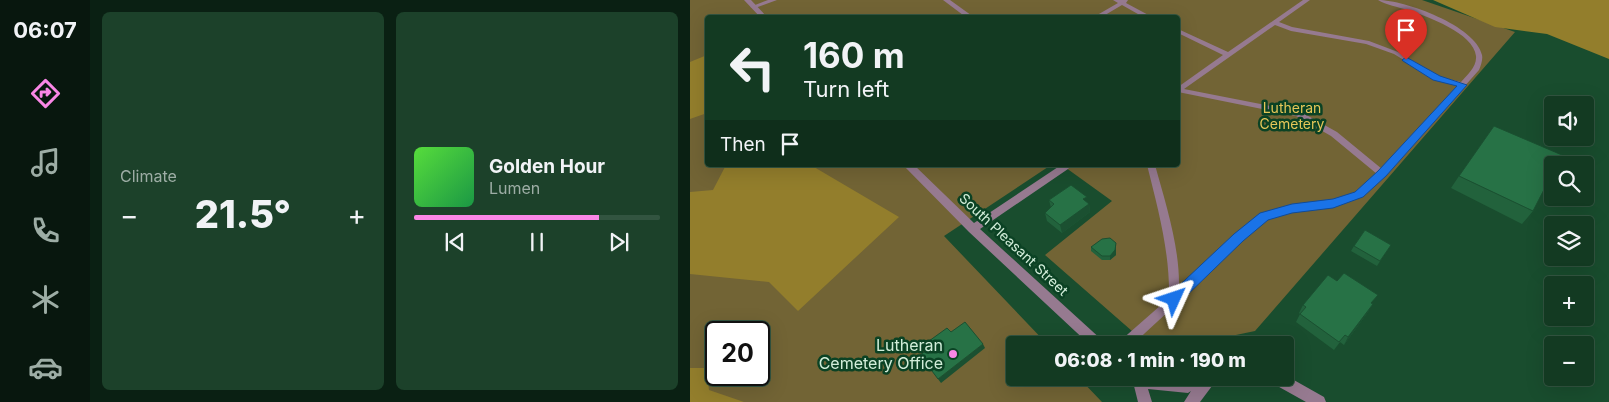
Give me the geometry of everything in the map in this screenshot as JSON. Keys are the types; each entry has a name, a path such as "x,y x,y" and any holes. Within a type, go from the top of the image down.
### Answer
{"street":[{"path":"747,0 762,15"},
{"name":"South Pleasant Street","path":"910,167 973,229 1089,336"},
{"path":"973,229 1065,167"},
{"path":"1139,386 1145,402"},
{"path":"1191,402 1204,386"},
{"path":"1291,386 1319,402"}],"lane":[{"path":"753,6 774,0"},
{"path":"946,0 968,15"},
{"path":"1292,0 1304,2"},
{"path":"1134,336 1238,237 1264,216 1292,208 1333,204 1359,194 1382,174 1463,85 1480,63 1480,54 1476,45 1466,35 1452,26 1381,0"},
{"path":"1100,15 1122,1 1146,15"},
{"path":"1180,89 1304,2"},
{"path":"1274,22 1291,29 1367,42 1396,53 1436,78 1463,85"},
{"path":"1180,32 1228,55"},
{"path":"1180,90 1298,114 1334,134 1382,174"},
{"path":"1151,167 1176,278 1174,299"}],"green space":[{"name":"Lutheran Cemetery","path":"690,0 1422,0 1515,32 1255,331 1231,336 1138,336 1045,255 1112,201 1065,167 1180,167 1180,15 705,15 705,167 1048,167 944,236 1039,336 1006,336 1006,386 1087,386 1102,402 690,402"}],"shaded area":[{"path":"1433,0 1609,0 1609,59 1547,34 1495,27"},
{"path":"705,56 705,114 690,119 690,62"},
{"path":"725,167 814,167 899,217 798,311 769,282 690,274 690,192 713,190"},
{"path":"690,368 705,368 705,386 708,386 709,390 744,402 690,402"}],"building":[{"path":"1494,126 1562,155 1544,156 1544,190 1533,211 1459,176"},
{"path":"1071,185 1087,197 1083,199 1089,204 1060,225 1045,213 1054,204 1049,200"},
{"path":"1365,230 1391,245 1380,261 1354,246"},
{"path":"1110,238 1116,243 1115,250 1110,256 1102,256 1091,247 1102,239"},
{"path":"1344,273 1378,295 1348,337 1345,335 1339,342 1300,314 1306,307 1303,305 1328,275 1337,281"},
{"name":"Lutheran Cemetery Office","path":"965,322 983,344 938,379 920,355 933,346 929,341 947,328 951,332"}],"place":[{"name":"Lutheran Cemetery Office","path":"953,354"}],"route":[{"path":"1174,299 1205,272 1238,237 1264,216 1292,208 1333,204 1359,194 1382,174 1463,85 1436,78 1406,60"}]}
